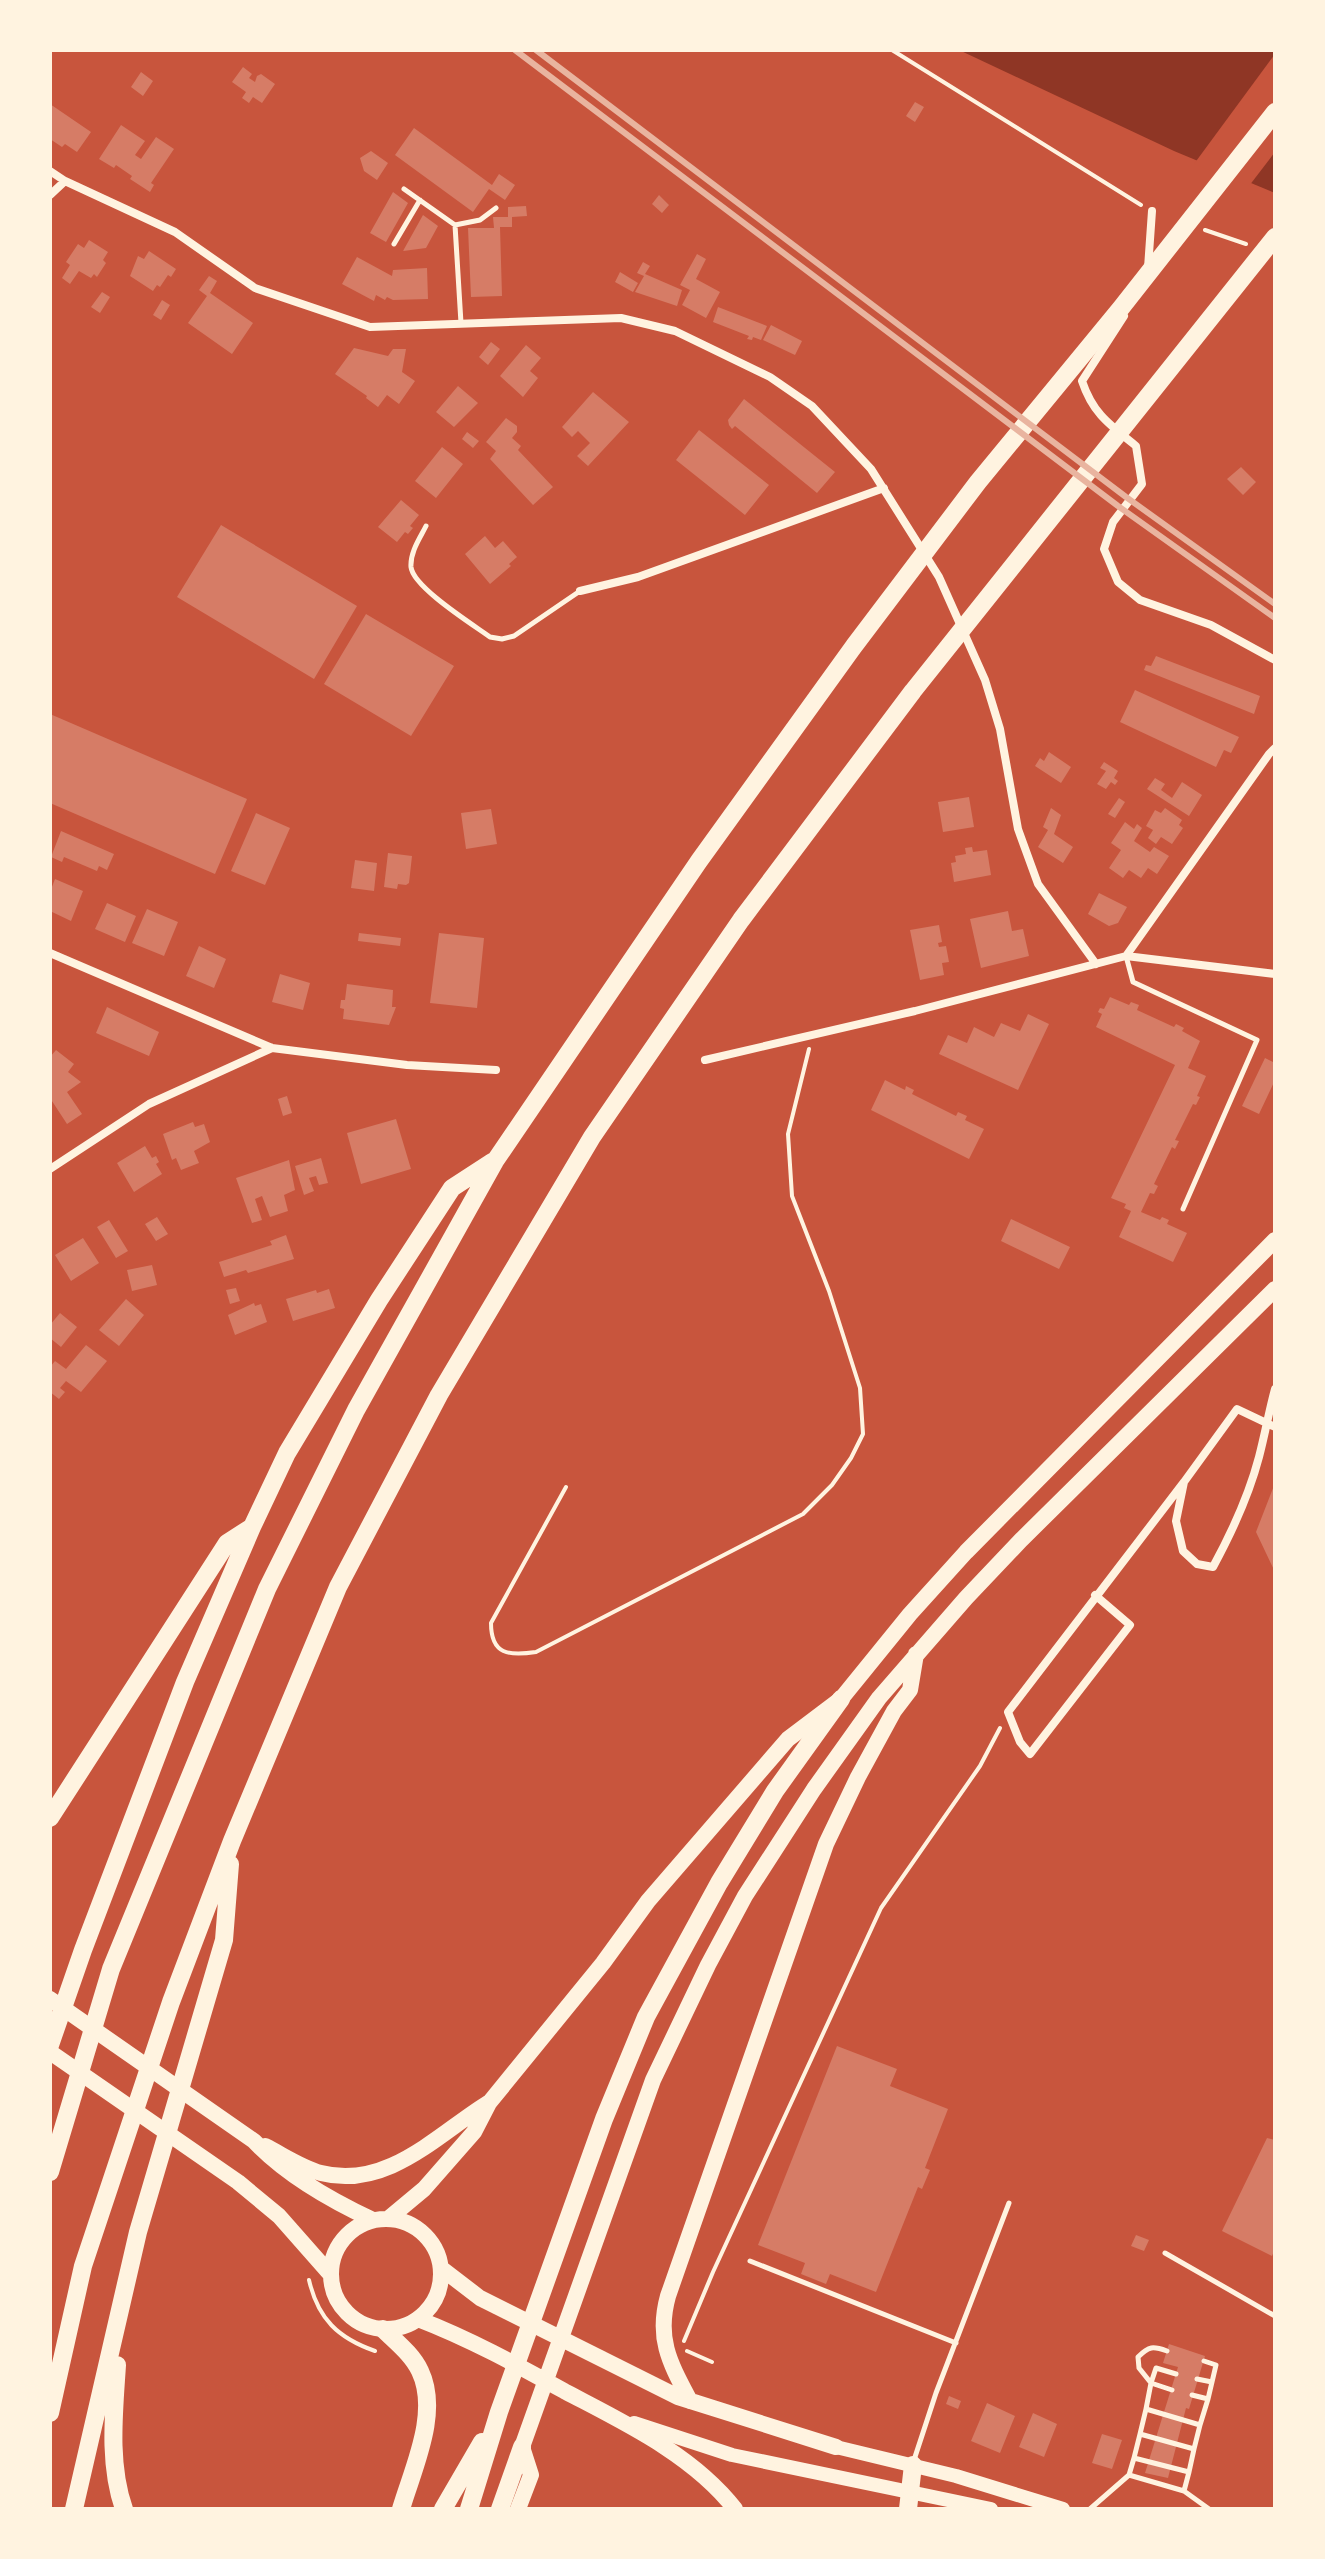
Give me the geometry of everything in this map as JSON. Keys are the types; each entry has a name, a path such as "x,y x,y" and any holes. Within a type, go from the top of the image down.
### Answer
{"highway":[{"path":"50,2172 111,1969 267,1589 356,1410 495,1161 699,861 854,646 978,482 1121,308 1275,112"},
{"path":"50,2413 83,2266 171,2002 232,1841 338,1587 455,1367 592,1137 741,920 913,691 1275,237"},
{"path":"50,2045 185,1682 287,1453 379,1300 452,1188 495,1161"},
{"path":"50,1818 227,1543 252,1527"},
{"path":"469,2509 499,2412 604,2119 646,2017 719,1883 775,1791 841,1699"},
{"path":"74,2509 138,2232 224,1940 232,1841"},
{"path":"120,2317 114,2445 124,2509"},
{"path":"383,2329 409,2355 420,2371 426,2391 424,2428 401,2509"},
{"path":"443,2509 499,2412"},
{"path":"500,2509 522,2447"},
{"path":"909,2501 913,2465"}],"main road":[{"path":"254,2141 275,2163 351,2210 381,2220 401,2221 424,2234 438,2255 441,2268 438,2293 418,2319 402,2327 383,2329 357,2321 343,2309 334,2293 331,2275 332,2263 342,2240 361,2225 381,2220 424,2189 474,2132 489,2103 603,1963 648,1901 788,1739 841,1699 910,1614 966,1552 1275,1240"},
{"path":"518,2509 531,2475 522,2447 653,2080 745,1896 814,1789 879,1698 916,1654 1021,1540 1275,1289"},
{"path":"690,2401 671,2364 664,2340 663,2314 668,2296 826,1844 894,1711 910,1690 916,1654"},
{"path":"50,1999 254,2141 319,2173 353,2175 409,2157 489,2103"},
{"path":"50,2052 238,2182 279,2216 331,2275"},
{"path":"441,2268 457,2283 494,2305 621,2370 690,2401 836,2447 913,2465 1063,2509"},
{"path":"418,2319 482,2346 662,2446 703,2475 735,2509"},
{"path":"608,2414 732,2455 909,2501 991,2509"}],"street":[{"path":"50,171 65,181 175,232 255,288 370,327 621,318 675,331 770,377 812,406 854,449 884,488 939,577 985,680 1000,729 1018,829 1038,884 1096,964"},
{"path":"50,195 65,181"},
{"path":"1152,211 1148,267 1122,321 1082,381 1089,402 1101,418 1136,446 1142,484 1113,522 1104,549 1118,582 1140,600 1211,625 1275,660"},
{"path":"580,591 638,577 884,488"},
{"path":"1126,956 1275,748"},
{"path":"50,953 272,1048 407,1065 496,1070"},
{"path":"705,1060 1126,956 1275,974"},
{"path":"50,1169 149,1104 272,1048"},
{"path":"1184,1482 1176,1521 1183,1551 1197,1564 1213,1567 1233,1532 1259,1458 1275,1389"},
{"path":"1095,1595 1130,1625 1030,1754 1020,1742 1008,1712 1095,1595 1237,1409 1275,1427"}],"lane":[{"path":"404,189 455,225 480,220 496,208"},
{"path":"394,244 420,200"},
{"path":"455,225 461,324"},
{"path":"426,526 412,555 411,570 419,583 490,637 502,639 514,636 580,591"},
{"path":"1126,956 1133,982 1257,1040 1183,1209"},
{"path":"913,2465 936,2393 1009,2203"},
{"path":"1165,2253 1275,2316"},
{"path":"750,2261 956,2343"},
{"path":"1167,2351 1153,2346 1147,2348 1138,2357 1139,2368 1151,2383 1172,2390"},
{"path":"1184,2491 1216,2365 1204,2361"},
{"path":"1090,2509 1129,2475 1156,2368 1176,2374"},
{"path":"1197,2379 1212,2382"},
{"path":"1192,2395 1208,2399"},
{"path":"1146,2409 1200,2425"},
{"path":"1140,2434 1194,2449"},
{"path":"1134,2458 1189,2472"},
{"path":"1129,2475 1184,2491 1209,2509"}],"path":[{"path":"892,50 1152,211"},
{"path":"1193,225 1248,244"},
{"path":"566,1487 491,1623 491,1635 497,1648 507,1653 536,1652 803,1514 832,1485 851,1458 863,1434 860,1388 829,1291 792,1196 788,1134 813,1035"},
{"path":"712,2362 684,2351 684,2341 713,2272 881,1908 980,1766 1008,1712"}],"shaded area":[{"path":"959,50 1275,50 1275,193 1174,151"}],"pier":[{"path":"1275,54 1275,152 1249,186 1194,164"}],"building":[{"path":"243,67 252,74 249,78 255,82 261,74 275,84 262,103 253,97 249,103 242,98 246,92 232,82"},
{"path":"141,72 153,81 143,96 131,87"},
{"path":"915,102 924,107 915,122 906,116"},
{"path":"50,104 91,132 77,152 50,139"},
{"path":"121,125 145,141 135,155 141,159 156,137 174,149 151,183 154,185 150,192 116,165 114,168 99,159"},
{"path":"414,128 492,185 499,174 515,185 505,200 489,189 473,212 395,155"},
{"path":"371,151 388,163 377,180 364,171 360,158"},
{"path":"393,192 408,203 386,242 370,233"},
{"path":"659,195 669,205 662,213 652,204"},
{"path":"526,206 527,216 512,217 512,227 500,227 502,296 471,297 468,228 494,228 493,217 508,217 508,207"},
{"path":"423,215 438,226 426,248 403,251"},
{"path":"89,240 108,252 103,260 106,263 97,277 94,274 91,278 79,271 70,284 62,278 70,265 66,262 78,244 84,248"},
{"path":"149,251 176,269 153,291 130,276 138,256 144,259"},
{"path":"697,254 706,259 696,279 720,292 706,318 682,305 690,290 680,285"},
{"path":"357,257 392,276 393,270 427,268 428,299 393,300 387,297 385,300 376,295 374,301 342,284"},
{"path":"643,262 650,266 645,274 682,290 677,306 635,292 644,276 637,273"},
{"path":"620,272 638,283 633,292 615,282"},
{"path":"209,276 217,281 210,293 253,323 232,354 188,323 207,296 199,290"},
{"path":"102,292 110,297 100,313 91,307"},
{"path":"162,300 170,305 161,320 153,315"},
{"path":"718,307 767,326 761,340 753,337 752,340 747,339 749,336 713,322"},
{"path":"771,325 802,341 795,355 763,340"},
{"path":"491,342 500,349 488,365 479,357"},
{"path":"526,345 541,358 530,371 538,378 523,397 500,376"},
{"path":"354,348 388,356 393,349 406,349 402,372 415,381 399,404 387,395 378,407 335,374"},
{"path":"458,386 478,403 454,427 436,412"},
{"path":"593,392 629,422 588,466 577,456 590,443 578,431 572,437 562,427"},
{"path":"744,399 835,472 817,493 735,426 732,429 728,420"},
{"path":"506,418 517,426 512,438 521,446 518,450 553,487 533,505 490,459 496,451 486,442"},
{"path":"699,430 769,485 745,515 676,460"},
{"path":"467,432 479,441 473,448 462,439"},
{"path":"442,447 463,464 436,498 415,481"},
{"path":"1241,467 1256,482 1243,495 1227,479"},
{"path":"401,500 419,515 410,526 413,528 397,542 378,527"},
{"path":"221,525 357,606 314,679 177,597"},
{"path":"485,536 495,548 503,541 517,557 490,584 465,554"},
{"path":"366,614 454,666 411,736 324,684"},
{"path":"1156,656 1260,696 1254,714 1144,670 1146,665 1151,666"},
{"path":"1135,690 1239,737 1231,753 1224,750 1216,767 1120,722"},
{"path":"50,714 247,799 215,874 50,803"},
{"path":"1049,752 1071,767 1061,783 1035,766 1040,758 1044,761"},
{"path":"1104,762 1118,771 1114,778 1118,781 1115,785 1111,782 1106,789 1097,784 1106,771 1100,768"},
{"path":"1155,778 1165,784 1161,790 1172,798 1182,782 1202,795 1189,816 1147,789"},
{"path":"969,797 974,827 943,832 938,802"},
{"path":"1119,798 1125,802 1115,818 1108,814"},
{"path":"1051,808 1061,815 1054,834 1073,847 1063,863 1038,847 1048,830 1043,827"},
{"path":"1165,808 1182,820 1179,825 1183,828 1172,844 1161,837 1156,844 1148,838 1153,830 1146,826 1155,810 1161,813"},
{"path":"491,809 497,844 466,849 461,813"},
{"path":"256,813 290,828 265,885 231,871"},
{"path":"1125,822 1134,829 1137,824 1142,828 1134,841 1150,852 1154,847 1169,856 1157,874 1148,868 1141,878 1129,870 1123,878 1109,868 1121,850 1111,843"},
{"path":"61,831 114,854 107,870 99,866 97,871 64,857 62,862 51,857"},
{"path":"972,847 973,852 987,850 991,875 954,882 951,863 956,862 955,856 966,854 965,848"},
{"path":"388,853 412,856 409,883 398,884 397,889 384,887"},
{"path":"355,860 377,863 374,891 351,888"},
{"path":"55,879 83,891 71,921 50,911 50,892"},
{"path":"1099,893 1127,907 1118,923 1109,926 1088,914"},
{"path":"107,903 136,916 125,942 95,929"},
{"path":"147,909 178,922 164,956 132,943"},
{"path":"1008,911 1012,931 1023,929 1029,956 981,968 970,919"},
{"path":"939,925 942,942 938,943 939,947 946,946 949,962 942,963 944,975 920,980 910,930"},
{"path":"359,933 401,938 400,946 358,941"},
{"path":"439,933 484,938 477,1008 430,1003"},
{"path":"199,946 226,959 214,988 186,976"},
{"path":"280,974 310,983 303,1010 272,1002"},
{"path":"347,984 393,990 392,1007 396,1007 389,1025 343,1019 344,1009 340,1008 341,1000 345,1000"},
{"path":"1110,997 1129,1005 1131,1002 1139,1005 1137,1010 1174,1027 1176,1024 1200,1041 1188,1068 1206,1076 1197,1096 1200,1097 1196,1105 1193,1104 1175,1140 1179,1141 1175,1149 1172,1147 1154,1184 1158,1186 1154,1194 1150,1193 1141,1212 1160,1220 1162,1217 1169,1220 1167,1224 1187,1233 1173,1262 1119,1237 1131,1211 1124,1208 1126,1204 1111,1198 1175,1065 1096,1027 1102,1014 1098,1012 1100,1008 1104,1009"},
{"path":"107,1007 159,1032 149,1056 96,1033"},
{"path":"1028,1014 1049,1024 1018,1090 939,1054 948,1035 967,1043 974,1027 994,1037 1001,1023 1020,1031"},
{"path":"56,1050 74,1064 68,1072 81,1082 67,1092 82,1114 67,1124 50,1098 50,1057"},
{"path":"1265,1058 1275,1063 1275,1080 1259,1114 1242,1106"},
{"path":"885,1080 905,1090 906,1086 914,1090 912,1094 956,1116 958,1112 967,1116 965,1120 984,1129 969,1159 871,1110"},
{"path":"287,1096 292,1113 283,1116 278,1099"},
{"path":"396,1119 411,1169 361,1184 347,1133"},
{"path":"193,1122 195,1127 204,1124 210,1142 194,1151 199,1163 181,1170 176,1158 172,1160 163,1134"},
{"path":"145,1146 152,1158 156,1156 159,1162 156,1164 162,1174 134,1192 117,1163"},
{"path":"321,1158 328,1183 319,1185 316,1176 309,1178 314,1191 304,1195 295,1166"},
{"path":"289,1160 295,1190 284,1195 288,1211 270,1217 262,1196 255,1199 262,1220 252,1223 236,1178"},
{"path":"157,1217 168,1234 156,1241 145,1224"},
{"path":"1011,1219 1070,1247 1059,1269 1001,1241"},
{"path":"109,1220 128,1251 116,1258 97,1227"},
{"path":"286,1235 294,1259 224,1277 219,1262 272,1245 270,1241"},
{"path":"83,1238 99,1263 71,1281 55,1255"},
{"path":"152,1265 157,1285 132,1291 127,1270"},
{"path":"236,1288 240,1301 230,1304 226,1290"},
{"path":"329,1289 335,1308 293,1321 286,1299"},
{"path":"126,1299 144,1315 119,1346 99,1330"},
{"path":"254,1303 255,1306 261,1304 267,1322 235,1335 228,1315"},
{"path":"60,1313 77,1327 61,1347 50,1338 50,1325"},
{"path":"86,1345 107,1361 81,1392 66,1381 60,1388 65,1392 59,1399 50,1392 50,1367 55,1361 66,1369"},
{"path":"1275,1483 1275,1572 1256,1532"},
{"path":"837,2046 897,2069 890,2086 948,2109 925,2168 930,2170 922,2189 918,2187 876,2292 830,2274 826,2284 801,2274 805,2263 758,2245"},
{"path":"1267,2138 1275,2140 1275,2249 1272,2256 1222,2231"},
{"path":"1136,2235 1149,2240 1144,2251 1131,2246"},
{"path":"1169,2344 1205,2356 1189,2409 1186,2408 1168,2478 1145,2473 1178,2367 1163,2363"},
{"path":"949,2396 961,2401 958,2409 946,2404"},
{"path":"987,2403 1015,2416 1000,2453 971,2441"},
{"path":"1033,2413 1057,2424 1044,2457 1019,2447"},
{"path":"1102,2434 1122,2440 1112,2469 1092,2463"}],"railway":[{"path":"515,50 1118,506 1275,618"},
{"path":"536,50 1126,497 1275,604"}]}
